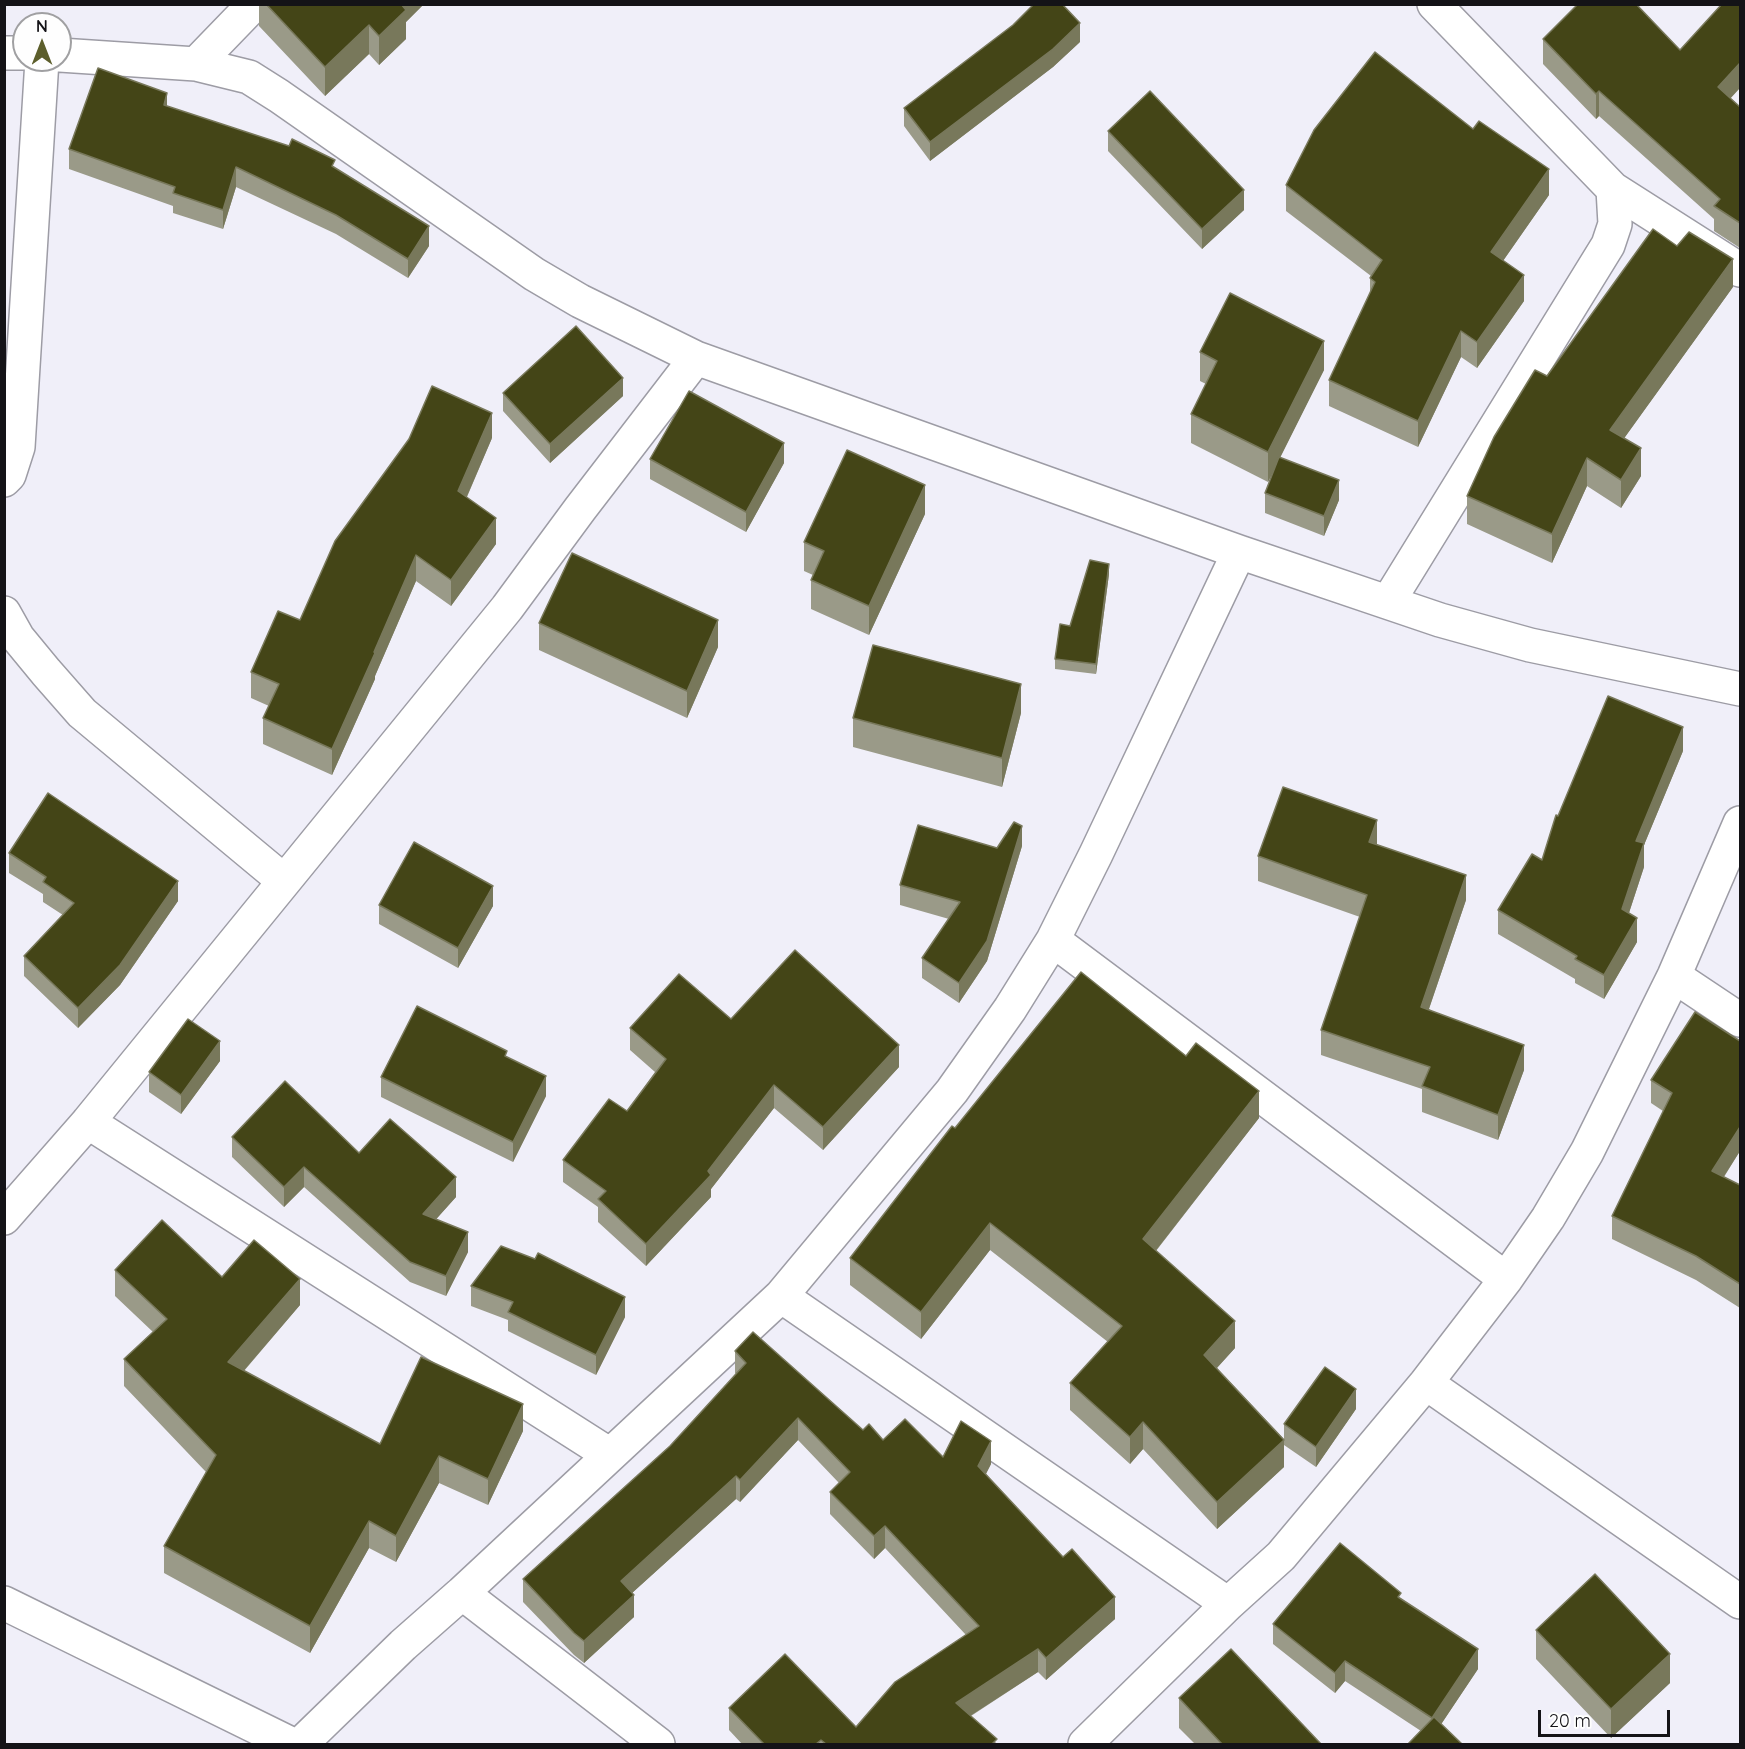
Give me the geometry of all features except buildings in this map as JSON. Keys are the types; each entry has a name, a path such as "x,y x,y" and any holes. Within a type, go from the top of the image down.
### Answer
{"street":[{"path":"196,64 254,4"},
{"path":"1434,4 1613,189 1740,270"},
{"path":"72,56 196,64 249,77 534,274 580,301 696,358 1239,552 1440,620 1530,645 1740,689"},
{"path":"4,480 9,475 18,447 41,72"},
{"path":"1388,602 1608,245 1615,224 1613,189"},
{"path":"4,1218 88,1122 507,608 599,483 696,358"},
{"path":"301,1744 403,1645 462,1593 781,1296 952,1091 1010,1009 1053,940 1239,552"},
{"path":"4,613 18,638 82,712 284,881"},
{"path":"1086,1744 1228,1604 1281,1556 1426,1383 1506,1279 1548,1218 1587,1152 1674,976 1740,823"},
{"path":"1053,940 1506,1279"},
{"path":"1674,976 1740,1020"},
{"path":"88,1122 610,1455"},
{"path":"781,1296 1228,1604"},
{"path":"1426,1383 1740,1602"},
{"path":"462,1593 658,1744"},
{"path":"4,1603 291,1744"}]}
